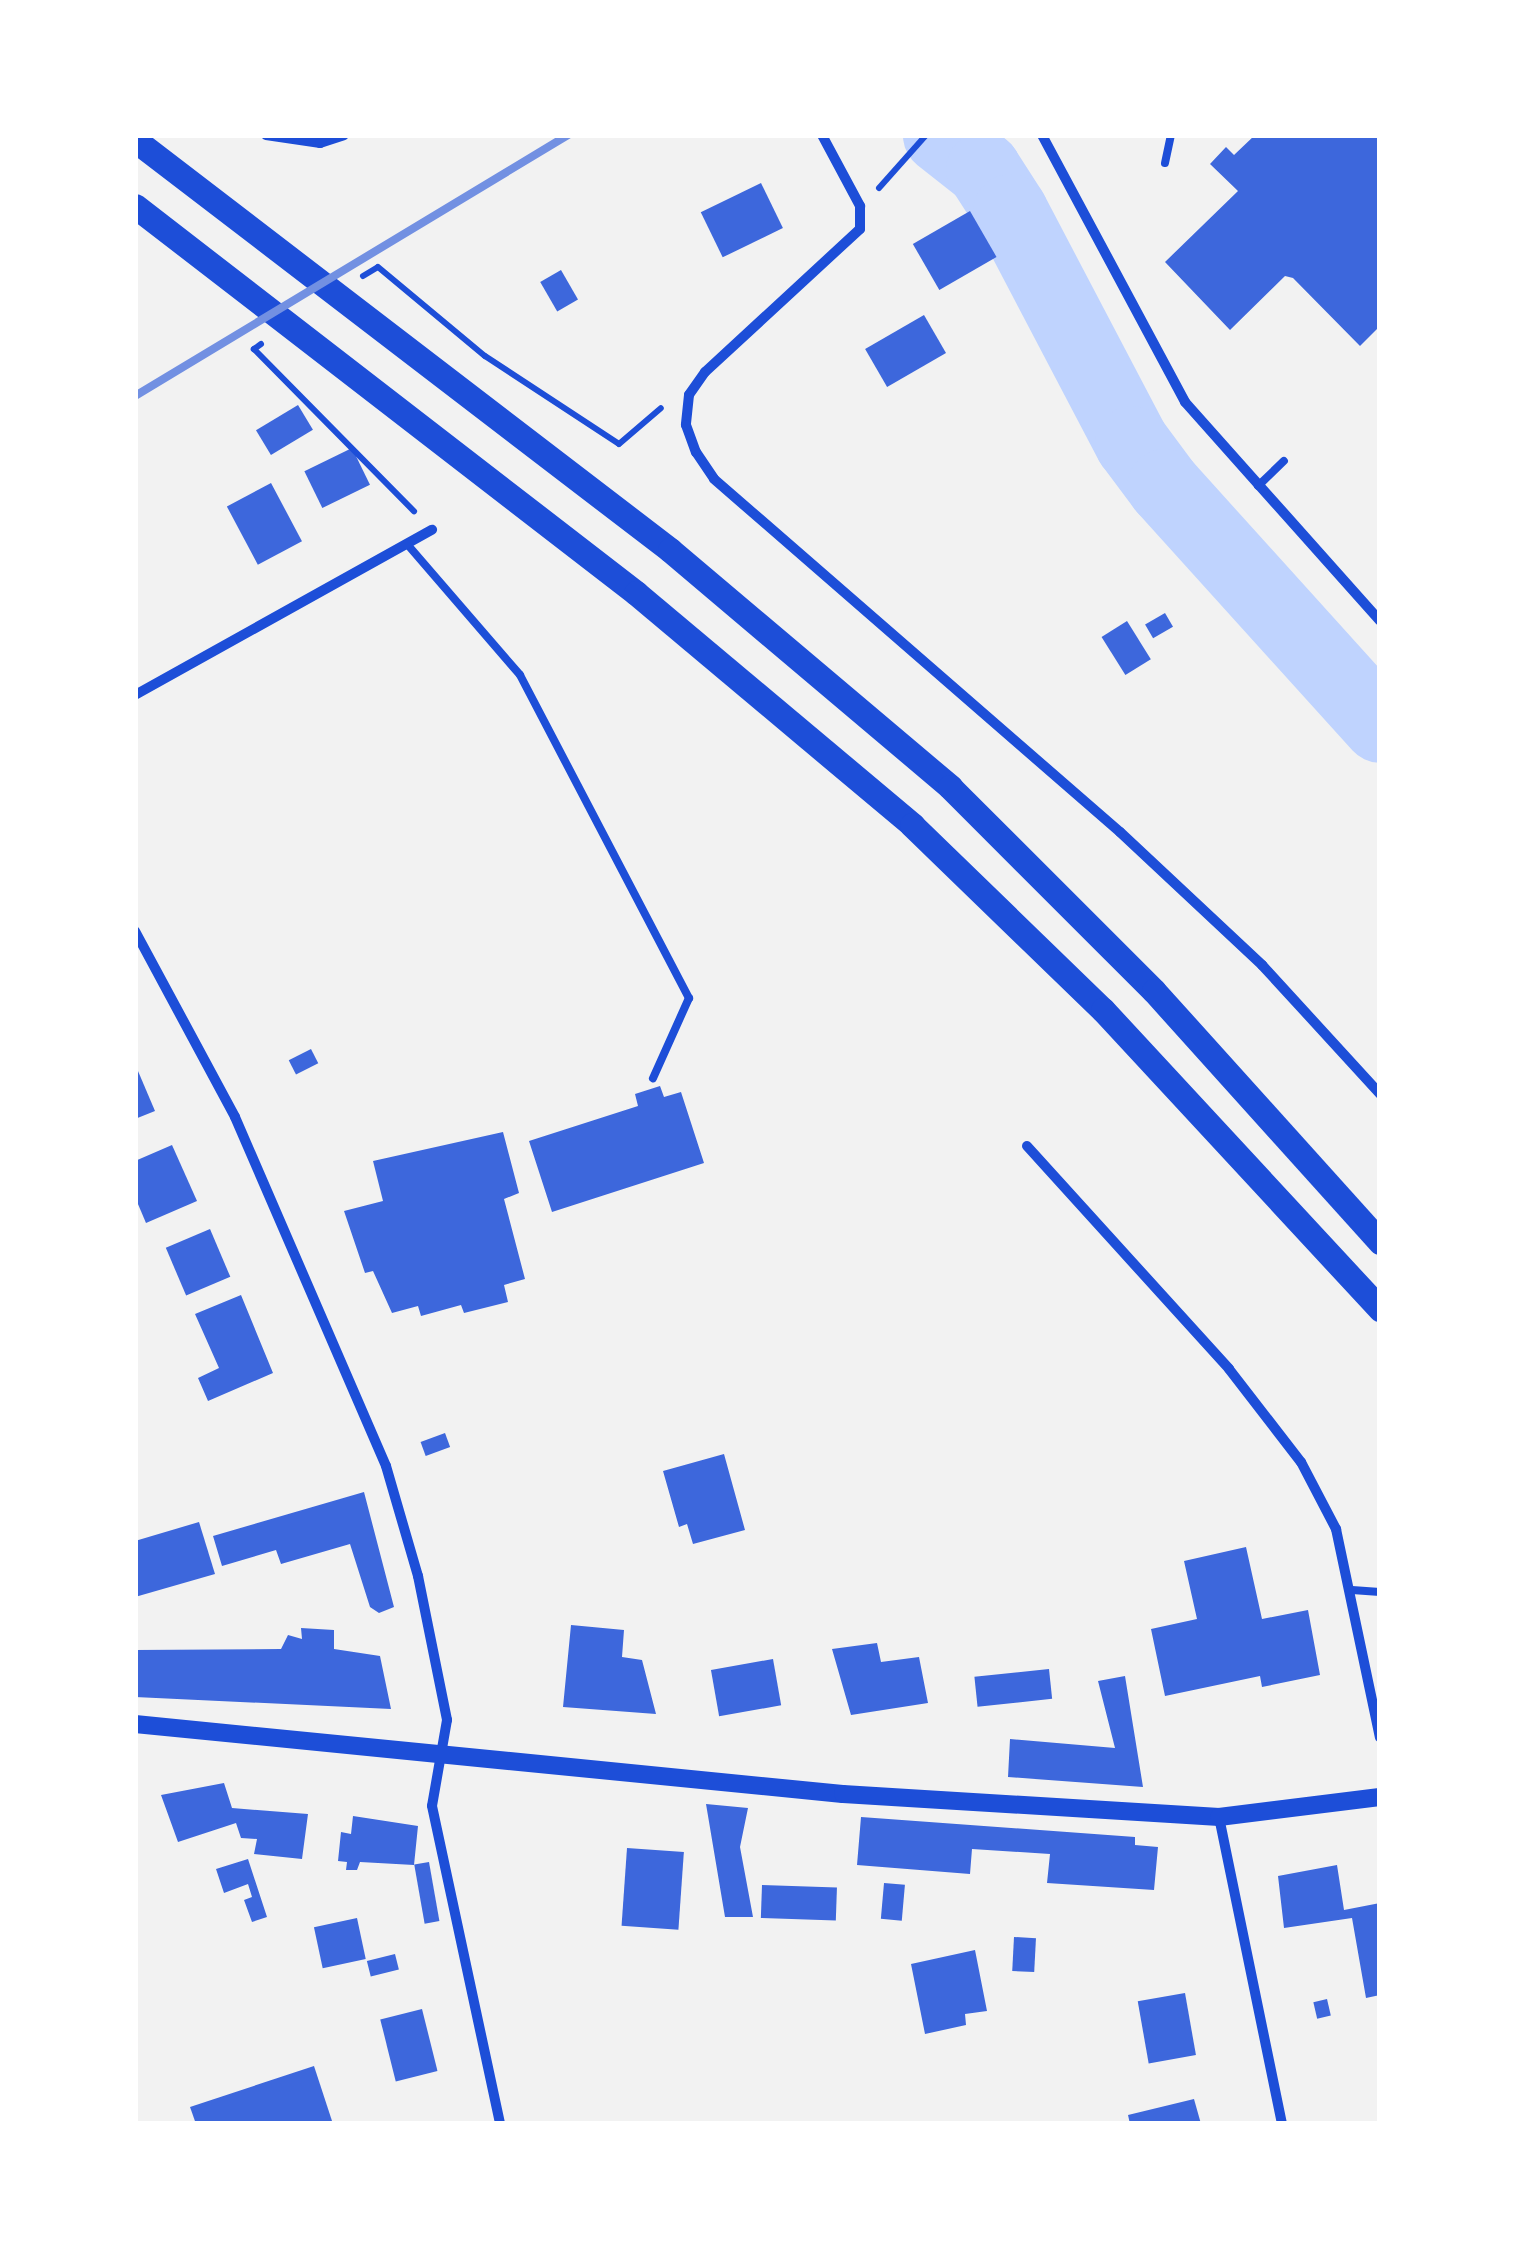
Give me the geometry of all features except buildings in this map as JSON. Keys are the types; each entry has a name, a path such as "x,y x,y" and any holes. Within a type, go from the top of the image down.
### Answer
{"main road":[{"path":"135,140 670,550 950,786 1154,991 1380,1242"},
{"path":"135,206 636,593 912,825 1103,1010 1380,1309"}],"street":[{"path":"266,135 320,143 344,135"},
{"path":"822,135 860,206 860,229 847,248 705,372 689,395 686,425 714,479 1120,832 1262,965 1380,1094"},
{"path":"1042,135 1163,370 1258,486 1380,621"},
{"path":"135,696 432,530"},
{"path":"135,931 235,1117 386,1466 440,1684 444,1754 432,1806 500,2124"},
{"path":"1027,1146 1229,1369 1301,1462 1336,1530 1352,1590 1380,1737"},
{"path":"135,1724 843,1794 1219,1817 1380,1797"},
{"path":"1219,1817 1282,2124"}],"lane":[{"path":"1165,163 1171,135"},
{"path":"1258,486 1284,461"},
{"path":"407,544 520,675 689,998 654,1078"},
{"path":"1352,1590 1380,1592"}],"path":[{"path":"860,206 912,157 926,135"},
{"path":"378,266 485,356 618,444 705,372"},
{"path":"254,349 432,530"}],"waterway":[{"path":"940,135 983,169 1010,211 1132,443 1164,486 1380,725"}],"railway":[{"path":"135,396 568,135"}]}
